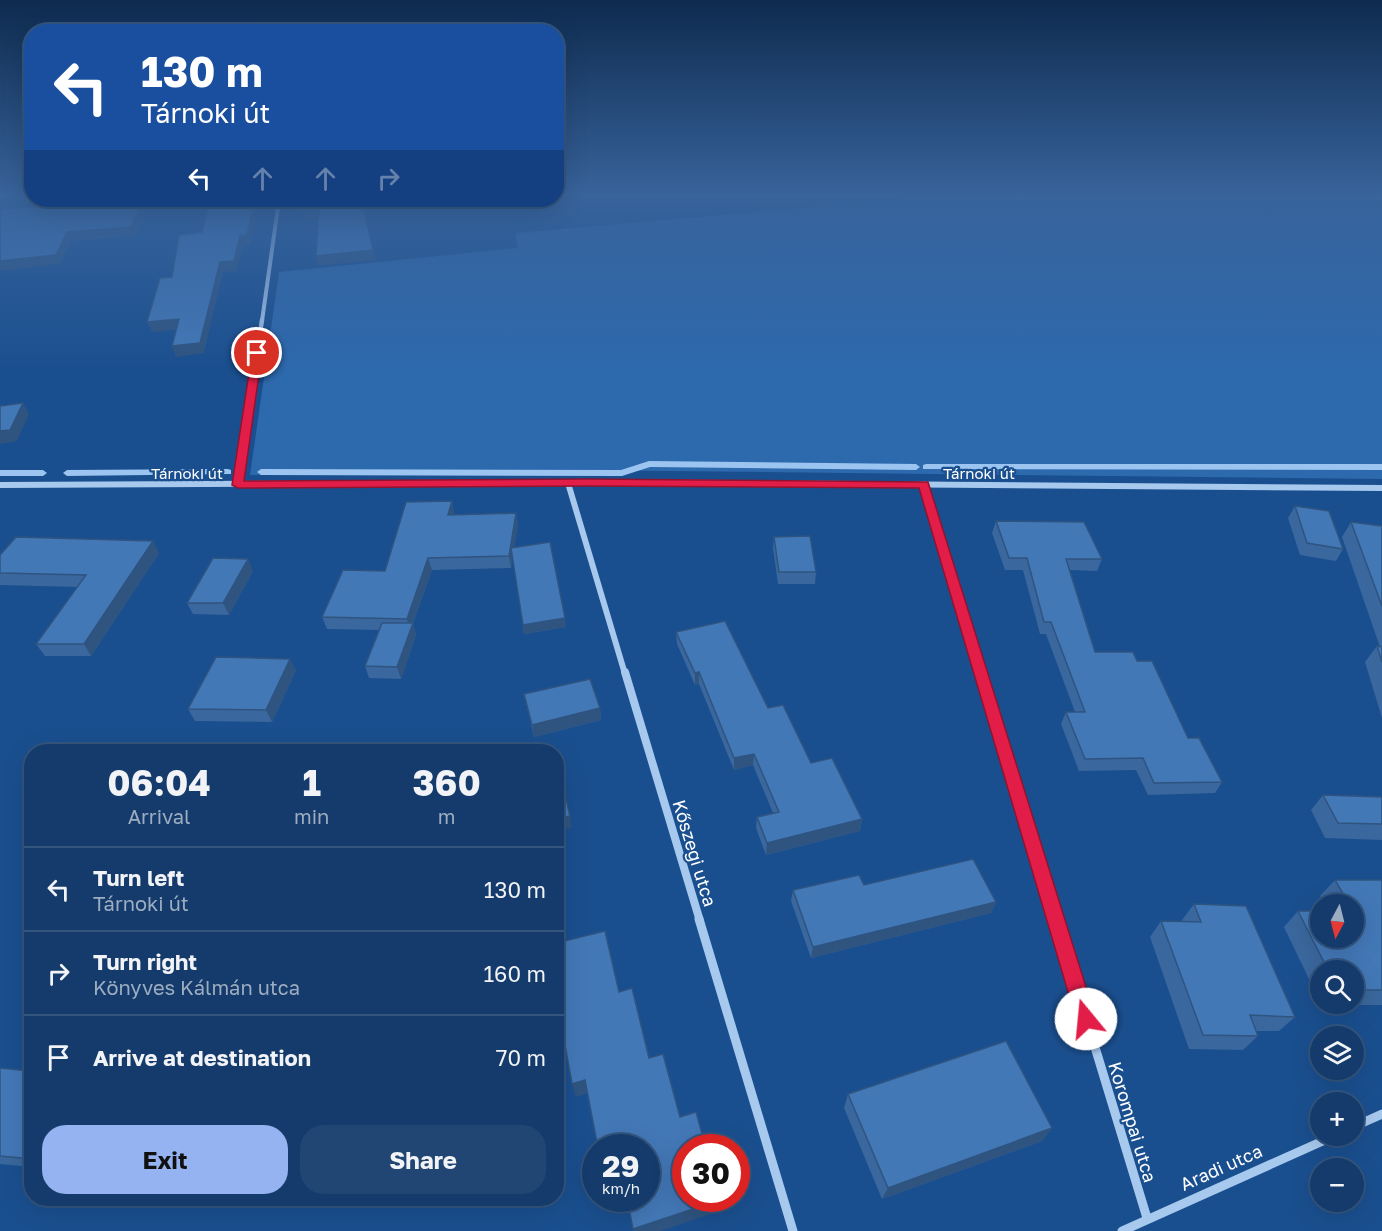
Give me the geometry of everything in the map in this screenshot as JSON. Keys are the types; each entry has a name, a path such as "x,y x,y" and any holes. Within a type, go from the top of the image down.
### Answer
{"street":[{"path":"238,485 271,254"},
{"name":"Tárnoki út","path":"0,485 568,483 1382,488"},
{"name":"Kőszegi utca","path":"568,483 793,1231"},
{"name":"Korompai utca","path":"924,484 1147,1218"},
{"path":"1364,1122 1382,1114"},
{"name":"Aradi utca","path":"1122,1231 1311,1146"}],"shaded area":[{"path":"454,254 1382,254 1382,479 576,470 250,475 279,272"}],"building":[{"path":"0,254 56,254 56,255 0,261"},
{"path":"176,254 236,254 234,261 220,262 200,343 172,346 179,319 147,322 160,278 172,277"},
{"path":"23,403 10,430 0,431 0,406"},
{"path":"452,501 448,515 516,513 509,556 428,558 407,619 322,617 343,570 385,571 406,502"},
{"path":"1295,506 1329,511 1343,549 1307,543"},
{"path":"996,521 1084,522 1102,559 1066,559 1095,652 1133,652 1137,661 1152,661 1188,738 1199,738 1222,782 1154,783 1143,758 1085,759 1066,712 1085,712 1051,622 1044,622 1027,558 1009,558"},
{"path":"1351,522 1382,526 1382,606"},
{"path":"810,536 816,572 779,572 774,537"},
{"path":"16,537 153,541 84,644 36,644 86,575 0,573 0,555"},
{"path":"550,542 565,618 523,625 511,548"},
{"path":"213,558 248,559 223,603 187,603"},
{"path":"725,621 768,708 783,705 811,763 832,758 862,819 767,843 757,817 779,812 754,754 734,758 699,672 695,673 676,632"},
{"path":"382,623 413,623 397,667 365,666"},
{"path":"1377,646 1382,647 1382,662"},
{"path":"216,657 290,659 266,710 188,709"},
{"path":"590,679 600,708 532,725 524,694"},
{"path":"564,790 570,816 564,817"},
{"path":"1323,795 1382,797 1382,824 1338,823"},
{"path":"973,859 996,902 813,947 793,890 859,875 864,885"},
{"path":"1335,880 1382,880 1382,990 1364,990 1364,960 1323,960 1317,948 1364,948 1364,894 1343,894"},
{"path":"1194,904 1246,906 1295,1017 1250,1015 1258,1036 1203,1035 1161,921 1201,922"},
{"path":"1298,911 1310,911 1310,935"},
{"path":"605,931 619,992 632,988 649,1058 663,1054 680,1117 696,1112 702,1134 672,1134 672,1212 684,1212 633,1229 630,1212 660,1212 660,1134 595,1134 585,1080 572,1084 564,1039 564,941"},
{"path":"1006,1041 1052,1128 888,1188 848,1094"},
{"path":"0,1068 24,1070 24,1158 0,1156"}],"waterway":[{"path":"261,472 622,473 649,464 916,467"},
{"path":"926,467 1382,467"},
{"path":"67,473 228,472"},
{"path":"0,473 43,473"}],"route":[{"path":"257,353 238,485 587,482 924,484 1086,1019"}]}
